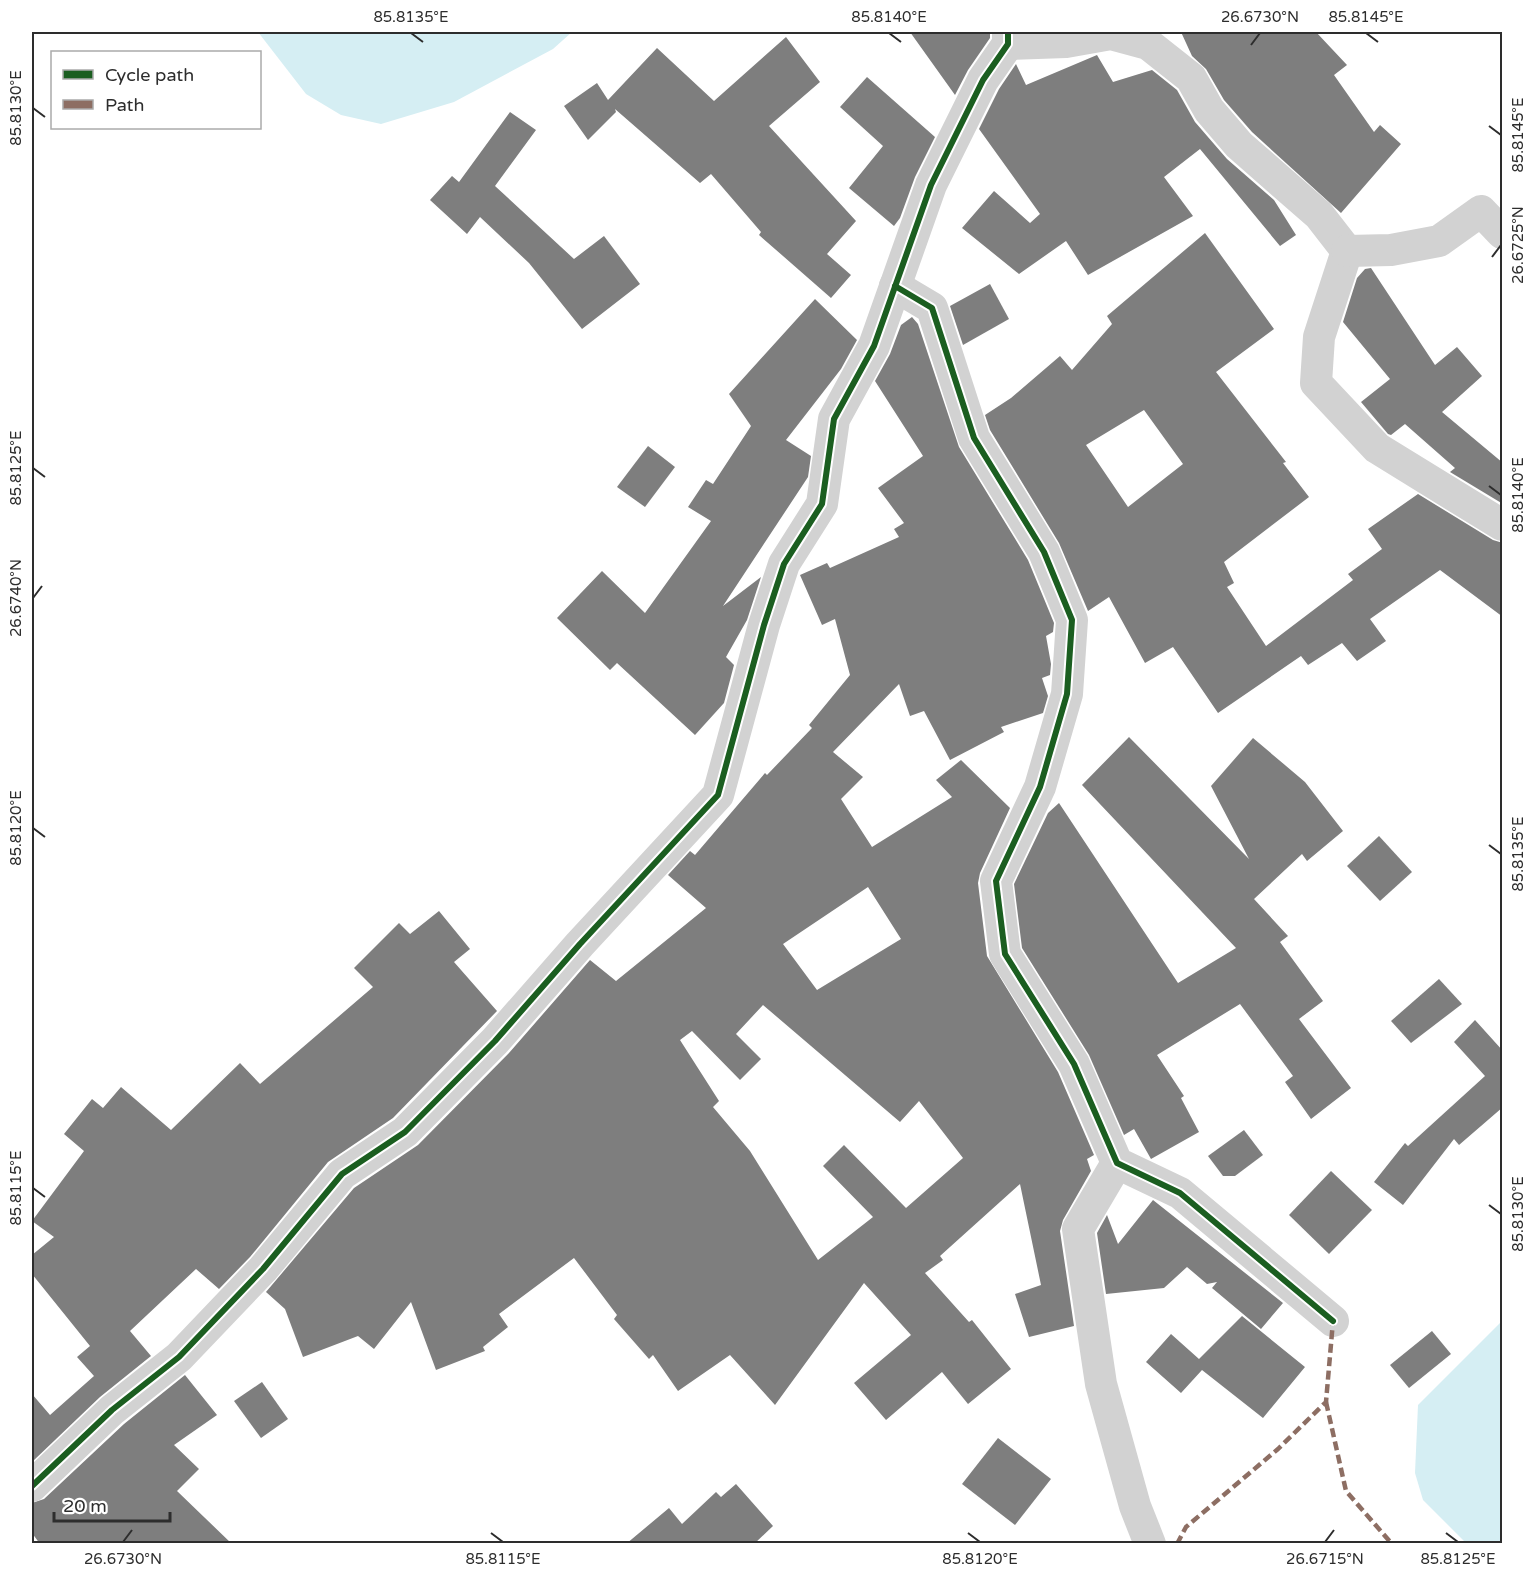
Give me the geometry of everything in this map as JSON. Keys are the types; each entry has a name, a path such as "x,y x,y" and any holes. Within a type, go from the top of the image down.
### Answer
{"street":[{"path":"32,1486 112,1410 179,1357 262,1269 342,1174 405,1132 495,1041 580,944 718,795 783,564 822,504 834,419 873,346 931,185 956,131 1008,38 1066,42 1111,34 1148,44 1191,78 1209,110 1239,145 1319,215 1347,251"},
{"path":"1347,251 1391,250 1439,241 1481,212 1503,233"},
{"path":"1347,251 1319,338 1316,383 1377,448 1503,525"},
{"path":"895,286 932,308 974,438 1044,552 1072,620 1066,694 1040,787 996,880 1005,954 1074,1064 1117,1163 1180,1193 1333,1322"},
{"path":"1117,1163 1078,1229 1101,1384 1135,1506 1150,1544"}],"water":[{"path":"258,32 572,32 553,49 454,102 381,124 341,115 306,94"},
{"path":"1502,1321 1502,1543 1466,1543 1423,1500 1415,1473 1418,1405"}],"building":[{"path":"910,32 990,32 990,38 968,70 955,95"},
{"path":"1181,32 1316,32 1347,65 1334,75 1374,132 1380,125 1401,144 1341,213 1252,132 1224,100 1206,69 1192,56"},
{"path":"786,37 820,82 769,126 856,221 827,254 851,275 831,298 759,235 761,232 711,174 700,183 615,109 616,112 588,140 564,106 597,83 608,100 657,48 714,101"},
{"path":"1097,55 1113,82 1152,70 1177,90 1195,122 1227,159 1274,200 1296,235 1280,246 1200,149 1164,177 1193,216 1088,275 1066,241 1019,274 962,228 994,191 1030,223 1040,214 979,129 999,89 1016,64 1026,85"},
{"path":"867,77 935,137 915,177 900,218 894,226 849,188 883,146 840,107"},
{"path":"510,112 536,130 495,186 574,259 604,236 640,284 582,329 529,263 480,217 467,234 430,200 452,176 459,182"},
{"path":"1205,233 1274,329 1216,372 1286,462 1283,463 1309,497 1224,562 1234,583 1227,587 1266,646 1353,580 1348,574 1382,549 1368,529 1418,494 1493,540 1503,543 1503,617 1440,570 1370,619 1386,641 1357,661 1342,643 1308,665 1301,656 1218,713 1173,647 1145,663 1109,597 1088,611 1059,543 990,430 985,415 1011,398 1060,356 1072,370 1112,324 1107,316","holes":["1144,410 1183,464 1128,507 1086,445"]},
{"path":"1371,268 1435,365 1457,347 1482,376 1442,412 1503,463 1503,504 1450,472 1455,468 1405,424 1391,435 1388,434 1361,402 1390,379 1343,322 1357,278 1365,269"},
{"path":"990,284 1009,319 963,345 950,306"},
{"path":"815,299 857,340 841,369 786,440 811,456 808,477 723,606 761,577 747,620 726,657 734,665 724,703 695,735 617,663 610,670 557,618 602,571 645,613 711,521 688,507 706,480 713,484 751,426 729,394"},
{"path":"912,317 918,324 959,447 1028,560 1054,623 1053,632 1046,636 1051,664 1050,675 1042,678 1048,696 1043,713 1001,727 1004,732 950,760 924,711 910,716 899,684 833,752 863,777 841,799 872,847 952,797 936,780 961,760 1010,808 980,873 978,883 987,956 1058,1072 1094,1155 1087,1159 1091,1171 1063,1220 1060,1231 1074,1326 1029,1337 1015,1294 1041,1285 1020,1184 940,1256 943,1260 925,1273 969,1322 972,1320 1011,1369 968,1404 942,1372 886,1420 854,1383 911,1335 864,1283 775,1405 730,1355 678,1391 653,1355 649,1359 614,1319 617,1315 574,1258 499,1314 508,1327 483,1347 485,1351 436,1370 411,1302 374,1349 358,1336 303,1357 285,1309 266,1292 354,1188 418,1145 509,1053 590,960 616,981 706,908 668,875 690,851 695,855 765,773 767,775 812,728 809,725 850,675 835,619 822,625 800,575 827,563 830,568 899,537 894,529 904,523 878,488 923,456 875,381 890,354 901,325","holes":["868,887 901,939 817,990 783,944","763,1005 900,1122 919,1101 963,1158 906,1208 844,1145 823,1166 873,1217 818,1260 750,1151 713,1107 719,1101 680,1040 692,1031 740,1080 761,1059 736,1034"]},
{"path":"648,446 675,467 645,507 617,487"},
{"path":"1129,737 1249,859 1211,786 1253,738 1305,782 1343,831 1307,861 1302,854 1254,899 1288,936 1280,942 1323,1001 1299,1019 1351,1088 1311,1119 1285,1082 1293,1076 1240,1004 1157,1055 1184,1096 1181,1098 1199,1132 1151,1159 1134,1129 1124,1135 1089,1055 1022,948 1014,884 1048,813 1059,803 1178,983 1236,948 1082,785"},
{"path":"1379,836 1412,872 1380,901 1347,866"},
{"path":"439,911 470,949 454,962 497,1011 393,1118 328,1162 250,1257 219,1289 196,1269 130,1331 151,1356 100,1397 32,1462 32,1394 50,1415 94,1376 77,1357 90,1346 32,1274 32,1255 54,1237 32,1221 84,1151 64,1134 92,1099 103,1108 121,1087 171,1130 240,1063 260,1084 373,987 354,968 399,923 410,934"},
{"path":"1439,979 1462,1004 1411,1043 1391,1021"},
{"path":"1475,1020 1503,1051 1503,1107 1459,1145 1454,1139 1403,1205 1374,1182 1405,1143 1408,1146 1485,1076 1454,1042"},
{"path":"1244,1130 1263,1155 1235,1176 1223,1176 1208,1156"},
{"path":"1331,1171 1372,1210 1329,1254 1289,1215"},
{"path":"1153,1200 1283,1303 1261,1329 1212,1288 1217,1282 1207,1284 1187,1267 1164,1288 1106,1294 1097,1233 1107,1215 1118,1244"},
{"path":"1242,1316 1305,1367 1263,1418 1202,1370 1181,1393 1146,1362 1171,1334 1199,1359"},
{"path":"1432,1331 1451,1354 1409,1388 1390,1365"},
{"path":"185,1375 217,1415 174,1445 199,1469 177,1491 232,1544 40,1544 32,1533 32,1503 44,1499 124,1424"},
{"path":"262,1382 288,1419 261,1438 234,1401"},
{"path":"998,1438 1051,1479 1015,1525 962,1484"},
{"path":"736,1484 773,1526 754,1544 626,1544 669,1508 682,1524 716,1492 721,1497"}],"marked path":[{"path":"1177,1544 1186,1527 1278,1449 1326,1402 1333,1321"},
{"path":"1326,1402 1346,1491 1392,1544"}],"cycle path":[{"path":"32,1486 112,1410 179,1357 263,1269 342,1174 405,1132 495,1041 580,944 718,795 764,625 784,564 822,504 834,419 874,346 931,185 983,80 1008,44 1008,32"},
{"path":"895,286 932,308 974,438 1044,552 1072,620 1067,694 1040,787 996,881 1005,954 1074,1064 1117,1163 1180,1193 1333,1321"}]}
